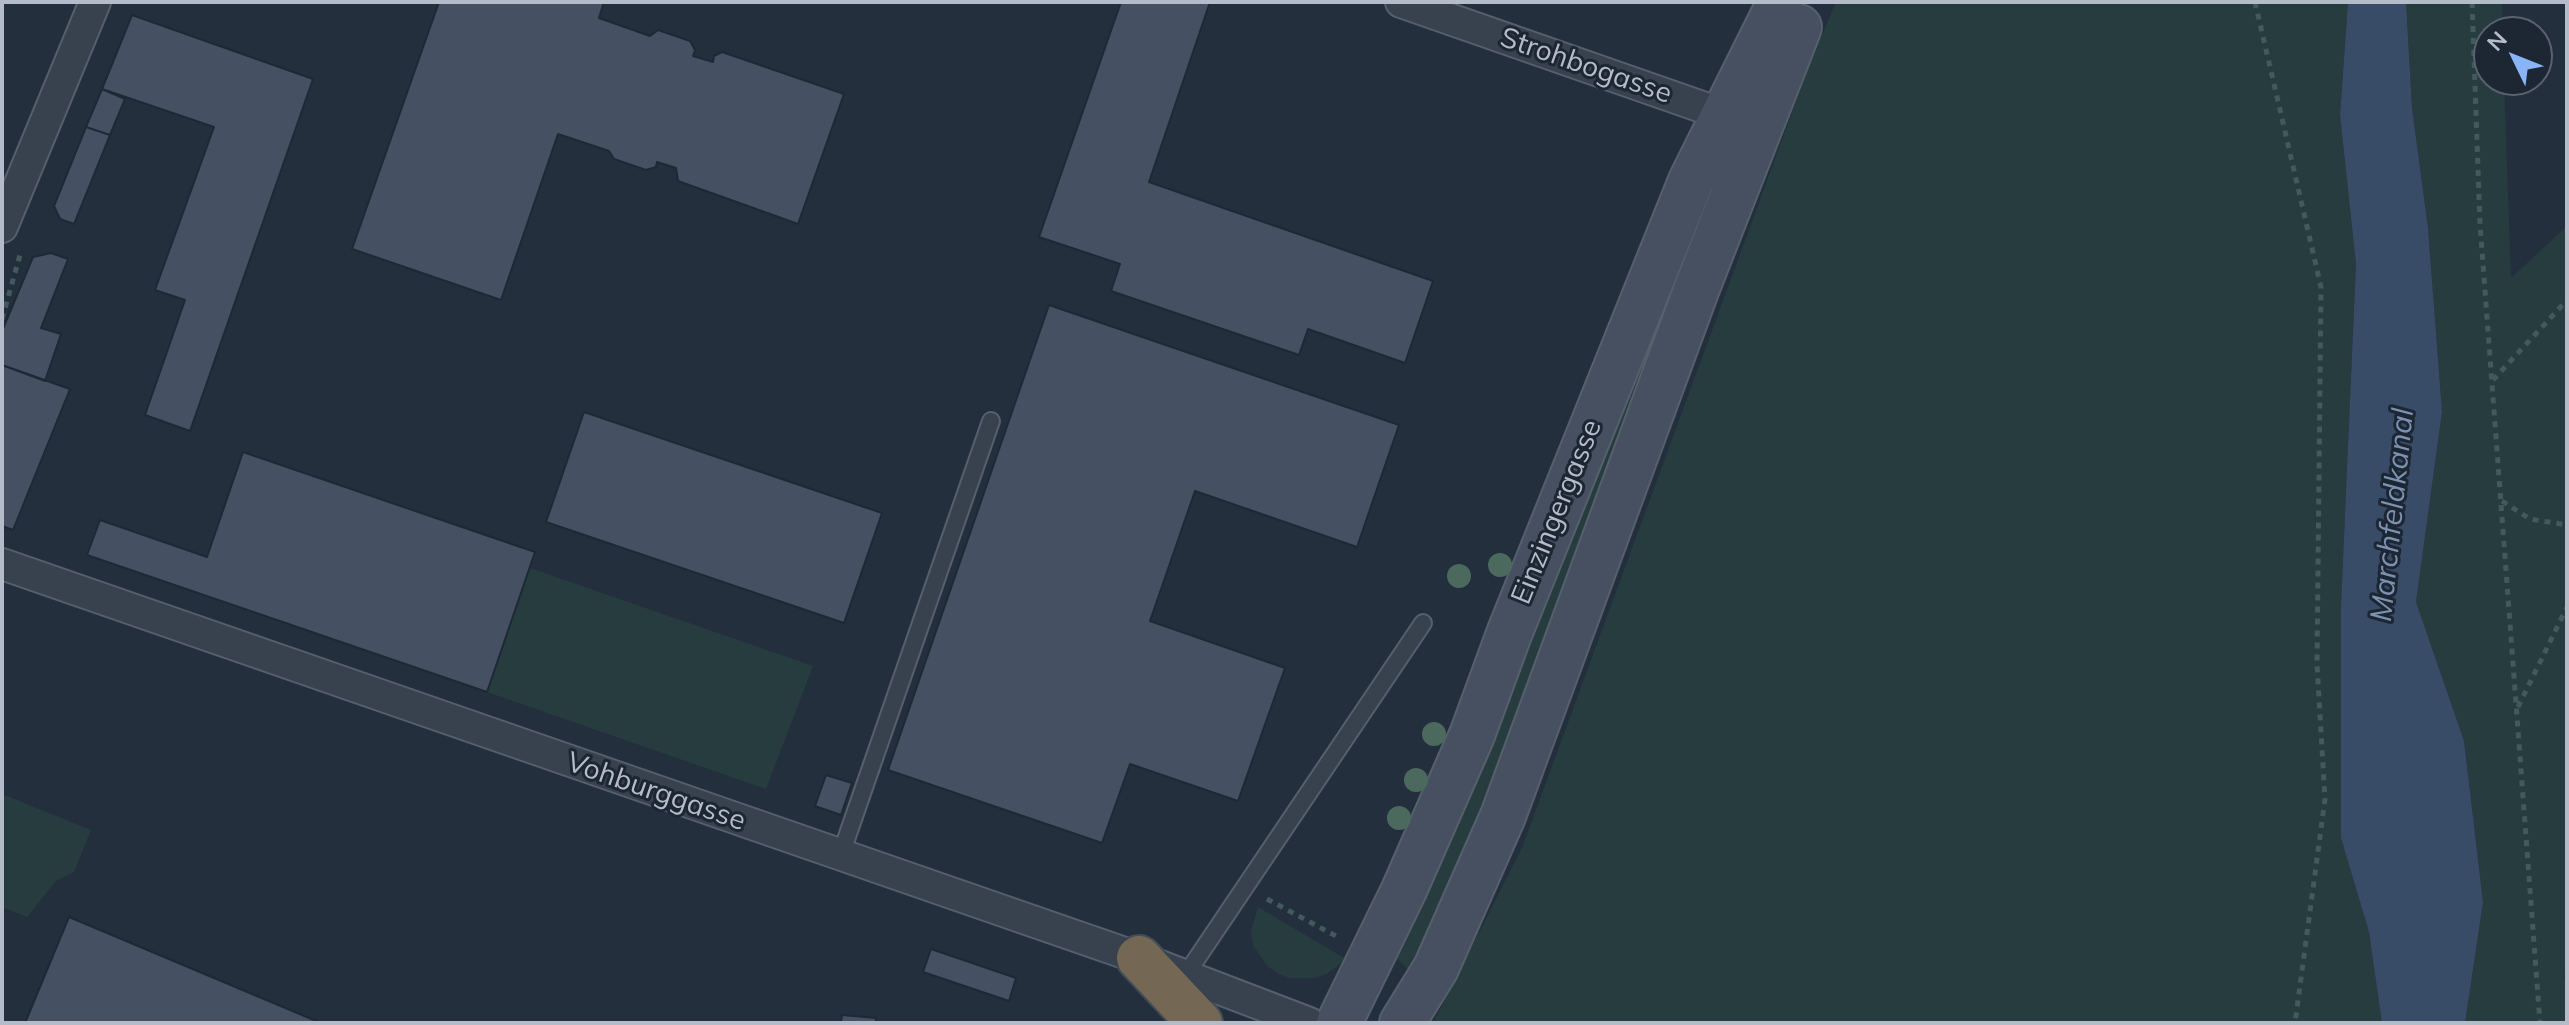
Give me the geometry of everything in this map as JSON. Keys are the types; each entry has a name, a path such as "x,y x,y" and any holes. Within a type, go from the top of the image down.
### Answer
{"highway":[{"path":"1139,958 1200,1023"}],"main road":[{"name":"Einzingergasse","path":"1339,1023 1404,890 1472,735 1665,242 1780,2"},
{"name":"Einzingergasse","path":"1402,1023 1436,968 1503,816 1697,288 1770,96 1810,2"}],"street":[{"path":"2,227 95,2"},
{"name":"Strohbogasse","path":"1401,2 1725,115"},
{"name":"Vohburggasse","path":"2,564 840,857 1139,958 1309,1023"}],"lane":[{"path":"840,857 991,421"},
{"path":"1185,976 1423,623"}],"path":[{"path":"2255,2 2321,287 2317,664 2325,799 2295,1023"},
{"path":"2472,2 2480,224 2540,1023"},
{"path":"2492,381 2567,300"},
{"path":"2502,500 2530,519 2567,525"},
{"path":"2517,708 2567,607"}],"green space":[{"path":"1836,2 2348,2 2340,115 2356,264 2341,605 2341,838 2369,932 2382,1023 1433,1023 1522,848 1811,61"},
{"path":"2406,2 2502,2 2502,16 2473,16 2473,96 2505,96 2511,278 2567,226 2567,968 2564,978 2567,983 2567,1023 2465,1023 2483,902 2464,741 2416,602 2442,412 2428,228 2412,108"},
{"path":"1733,122 1658,365 1416,977 1393,955"},
{"path":"530,568 813,666 766,789 487,692"},
{"path":"2,794 91,830 74,872 56,881 27,917 2,907"},
{"path":"1258,907 1346,959 1327,974 1314,978 1289,978 1277,973 1267,966 1253,945 1251,931"}],"water":[{"name":"Marchfeldkanal","path":"2348,2 2406,2 2412,108 2428,228 2442,412 2416,602 2464,741 2483,902 2465,1023 2382,1023 2369,932 2341,838 2341,605 2356,264 2340,115"}],"building":[{"path":"439,2 604,2 599,18 650,36 658,30 690,41 695,50 693,56 713,62 714,56 722,52 844,94 798,224 678,181 676,168 657,162 656,167 646,170 614,159 609,151 558,134 501,300 352,249"},
{"path":"1121,2 1210,2 1149,182 1433,281 1405,363 1308,329 1299,355 1111,291 1120,264 1039,237"},
{"path":"132,15 313,79 190,431 145,415 185,300 155,290 214,127 102,89"},
{"path":"102,89 125,99 110,135 86,127"},
{"path":"86,127 110,135 74,224 60,219 54,206"},
{"path":"51,253 68,259 41,328 61,334 45,381 2,365 2,331 33,257"},
{"path":"1049,305 1399,425 1357,547 1195,491 1150,621 1285,668 1238,801 1130,764 1102,843 888,770"},
{"path":"2,365 70,389 13,530 2,526"},
{"path":"584,412 882,513 844,623 546,522"},
{"path":"243,452 535,552 487,692 87,555 100,520 207,557"},
{"path":"826,775 852,783 841,815 815,806"},
{"path":"69,917 321,1023 25,1023"},
{"path":"931,949 1016,978 1009,1001 923,972"},
{"path":"842,1015 876,1018 876,1023 841,1023"}]}
